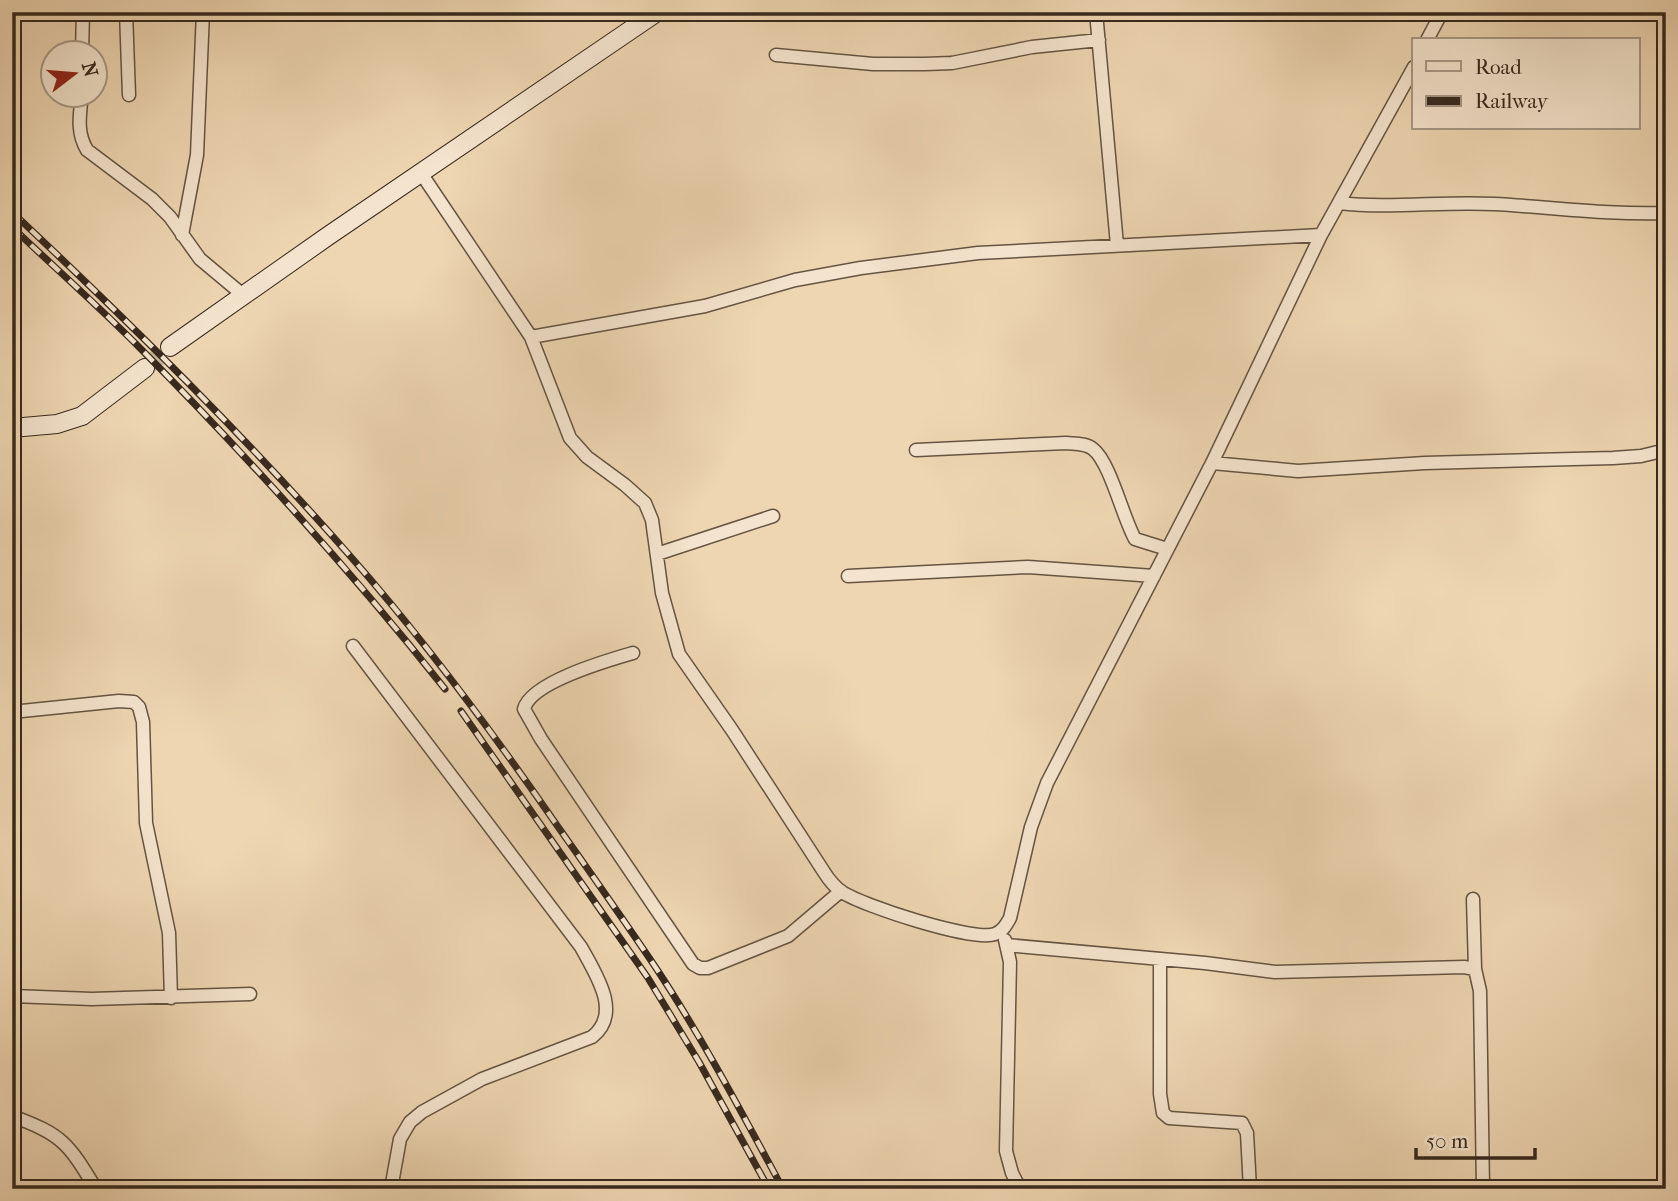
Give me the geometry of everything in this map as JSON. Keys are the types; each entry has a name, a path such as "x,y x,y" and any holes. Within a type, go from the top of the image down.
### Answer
{"street":[{"path":"82,38 83,12"},
{"path":"126,12 129,95"},
{"path":"182,235 197,155 203,12"},
{"path":"170,347 657,12"},
{"path":"1096,12 1117,245"},
{"path":"1428,38 1442,12"},
{"path":"776,55 873,64 925,64 952,62 1032,47 1099,40"},
{"path":"421,173 531,337 570,438 587,457 645,503 650,514 663,593 679,654 739,740 824,872 841,891 860,901 948,930 984,936 1003,929 1010,918 1031,827 1047,783 1212,463 1321,235 1412,71"},
{"path":"81,108 79,130 87,150 152,199 170,217 210,270 243,295"},
{"path":"1339,203 1365,206 1493,204 1591,213 1666,213"},
{"path":"531,337 705,306 795,280 978,253 1321,235"},
{"path":"12,428 57,424 82,416 145,368"},
{"path":"916,450 1066,443 1086,445 1095,450 1105,464 1135,539 1167,550"},
{"path":"1212,463 1298,471 1425,463 1613,458 1641,456 1666,450"},
{"path":"657,554 773,516"},
{"path":"848,576 1028,567 1154,576"},
{"path":"353,646 581,947 606,999 605,1020 601,1030 592,1037 482,1079 422,1112 410,1122 400,1139 391,1189"},
{"path":"633,653 573,671 534,695 526,702 524,709 541,739 693,964 708,968 778,941 801,927 841,891"},
{"path":"12,712 119,701 134,702 139,708 143,722 146,823 169,933 171,998"},
{"path":"1473,900 1475,970 1480,991 1483,1189"},
{"path":"1003,929 1010,962 1006,1151 1020,1189"},
{"path":"1006,945 1275,972 1464,967 1475,970"},
{"path":"1160,960 1160,1094 1163,1113 1169,1118 1242,1123 1247,1133 1250,1189"},
{"path":"12,996 171,998 250,994"},
{"path":"12,1116 46,1128 58,1136 76,1156 96,1189"}],"tunnel":[{"path":"145,368 170,347"}],"railway":[{"path":"12,212 143,338 270,468 378,588 431,653 506,753 658,971 707,1051 783,1189"},
{"path":"12,227 121,329 217,427 334,556 445,689"},
{"path":"461,711 648,978 699,1062 769,1189"}]}
